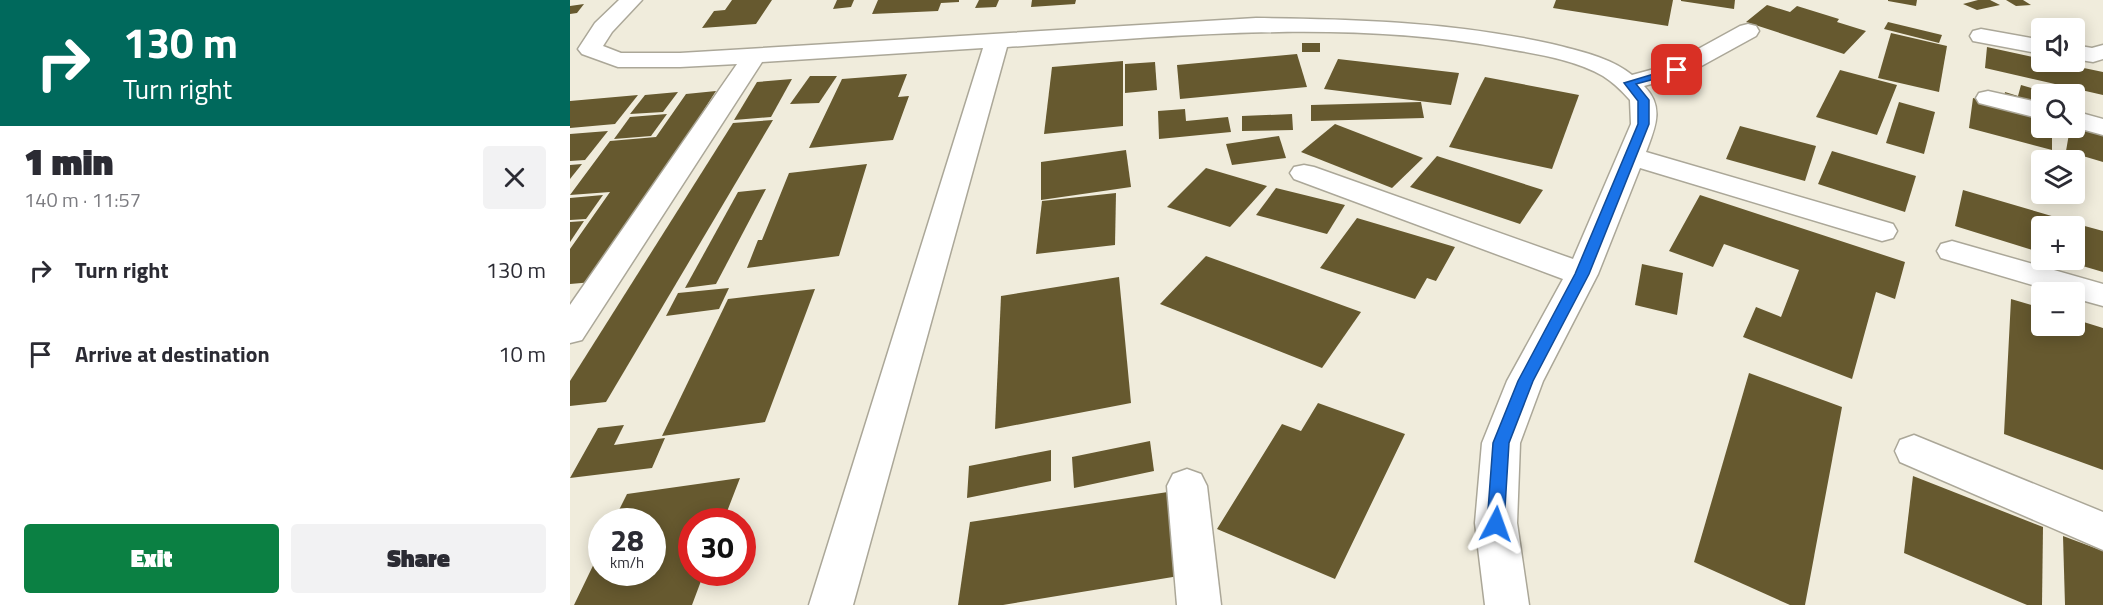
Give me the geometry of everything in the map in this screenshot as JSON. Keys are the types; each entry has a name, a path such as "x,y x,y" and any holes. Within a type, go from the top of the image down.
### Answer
{"street":[{"path":"632,0 603,28 590,49 618,60 680,60 1256,25 1342,25 1435,31 1527,45 1582,59 1612,70 1629,83 1643,100 1644,124 1582,274 1525,381 1501,443 1496,524 1507,605"},
{"path":"1629,83 1677,70 1748,32"},
{"path":"1981,36 2031,45"},
{"path":"831,605 997,41"},
{"path":"2085,54 2092,55 2103,52"},
{"path":"570,331 754,56"},
{"path":"1988,98 2031,108"},
{"path":"2085,123 2103,127"},
{"path":"1630,156 1882,231"},
{"path":"1304,172 1582,274"},
{"path":"1952,251 2103,295"},
{"path":"1914,451 2103,531"},
{"path":"1187,486 1199,605"}],"building":[{"path":"732,0 772,0 756,24 702,28 714,11 725,10"},
{"path":"837,0 854,0 851,7 833,9"},
{"path":"878,0 959,0 959,2 941,3 938,11 872,14"},
{"path":"979,0 999,0 996,7 975,8"},
{"path":"1032,0 1076,0 1075,4 1031,7"},
{"path":"1556,0 1673,0 1668,26 1553,8"},
{"path":"1681,0 1735,0 1734,9"},
{"path":"1888,0 1917,0 1916,6"},
{"path":"1990,0 2000,5 1977,10 1963,4"},
{"path":"2006,0 2023,0 2031,5 2016,6"},
{"path":"584,4 577,13 570,14 570,6"},
{"path":"1767,5 1790,12 1797,6 1839,19 1837,22 1866,31 1844,54 1746,22"},
{"path":"1888,22 1942,35 1939,43 1884,29"},
{"path":"1891,33 1947,46 1939,92 1878,78"},
{"path":"1302,43 1320,43 1320,52 1302,52"},
{"path":"1987,47 2031,57 2031,72 2085,72 2085,68 2103,72 2103,95 2085,91 2085,84 2055,84 1985,68"},
{"path":"1297,54 1307,87 1180,99 1177,65"},
{"path":"1338,59 1459,73 1451,105 1324,89"},
{"path":"1123,61 1123,126 1044,134 1052,67"},
{"path":"1155,62 1157,90 1125,93 1125,64"},
{"path":"1840,70 1897,85 1877,135 1816,117"},
{"path":"907,74 898,97 909,96 893,140 809,148 842,79"},
{"path":"810,76 837,76 819,103 790,104"},
{"path":"1485,77 1579,95 1552,169 1449,147"},
{"path":"792,79 771,117 734,120 757,82"},
{"path":"2021,85 2031,88 2031,106 2004,98 2005,92 2018,96"},
{"path":"716,91 593,282 570,284 570,249 610,192 570,195 610,141 656,137 686,94"},
{"path":"678,92 663,112 630,114 645,95"},
{"path":"638,95 615,124 570,128 570,101"},
{"path":"1973,98 2031,112 2031,138 2052,138 2052,150 1969,128"},
{"path":"1421,102 1424,118 1311,121 1311,105"},
{"path":"1899,102 1935,112 1924,154 1886,143"},
{"path":"1185,109 1186,121 1228,117 1231,132 1159,139 1158,111"},
{"path":"667,114 651,136 614,139 630,117"},
{"path":"1292,114 1293,130 1242,131 1242,116"},
{"path":"773,120 606,402 570,406 570,381 733,123"},
{"path":"1335,124 1423,158 1392,188 1301,152"},
{"path":"2085,124 2103,129 2103,162 2085,157 2085,150 2066,150 2068,138 2085,138"},
{"path":"1740,126 1816,146 1805,181 1726,159"},
{"path":"608,131 585,160 570,161 570,134"},
{"path":"1279,136 1286,158 1232,165 1226,144"},
{"path":"1126,150 1131,187 1041,200 1041,162"},
{"path":"1832,151 1916,176 1905,212 1818,184"},
{"path":"1437,156 1543,190 1520,224 1410,187"},
{"path":"582,164 570,179 570,165"},
{"path":"867,164 839,256 747,268 758,240 762,240 789,173"},
{"path":"1206,168 1267,186 1230,227 1167,207"},
{"path":"1276,188 1345,205 1327,234 1256,215"},
{"path":"766,189 716,284 685,288 738,192"},
{"path":"1963,190 2052,216 2031,216 2031,250 1955,226"},
{"path":"1116,193 1115,245 1036,254 1042,201"},
{"path":"603,195 586,219 570,220 570,198"},
{"path":"1700,195 1905,262 1895,299 1876,292 1852,379 1743,337 1756,307 1781,317 1799,270 1724,244 1713,267 1669,251"},
{"path":"1357,218 1455,247 1436,281 1427,278 1415,299 1320,268"},
{"path":"584,221 570,242 570,222"},
{"path":"2085,226 2103,231 2103,272 2085,267"},
{"path":"1206,256 1361,312 1322,368 1160,304"},
{"path":"1642,264 1683,273 1677,315 1635,305"},
{"path":"1119,277 1131,403 995,429 1001,296"},
{"path":"729,288 719,309 666,316 678,293"},
{"path":"815,289 765,422 662,436 728,299"},
{"path":"2011,299 2031,305 2031,336 2085,336 2085,322 2103,328 2103,470 2004,434"},
{"path":"1749,373 1842,407 1805,605 1790,605 1694,562"},
{"path":"1318,403 1405,434 1335,579 1217,529 1282,424 1301,431"},
{"path":"624,425 614,445 665,438 652,468 570,478 598,428"},
{"path":"1150,441 1154,471 1074,488 1072,457"},
{"path":"1051,450 1051,481 967,498 969,466"},
{"path":"1913,476 2043,527 2042,605 2027,605 1904,553"},
{"path":"740,478 728,508 678,508 678,586 699,586 692,605 574,605 588,576 588,586 666,586 666,508 620,508 627,494"},
{"path":"1181,490 1185,575 1003,605 958,605 970,522"},
{"path":"2063,536 2103,551 2103,605 2065,605"}],"route":[{"path":"1496,524 1501,443 1525,381 1582,274 1644,124 1643,100 1629,83 1677,70"}]}
